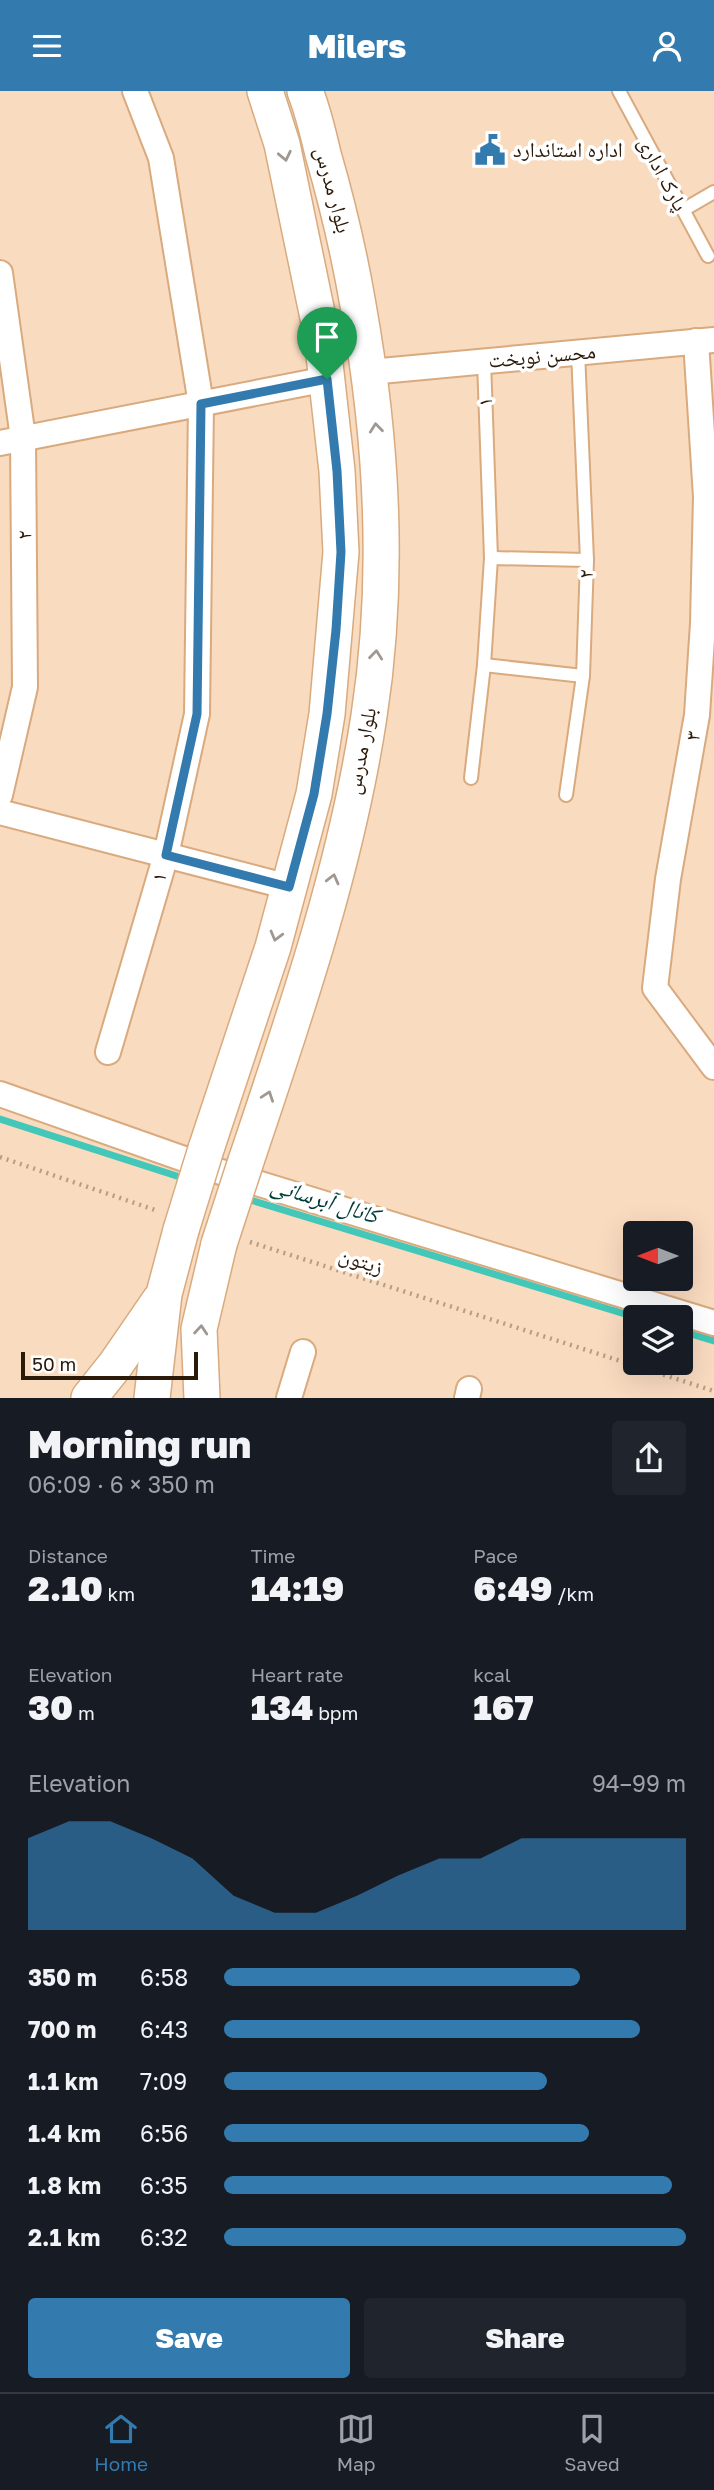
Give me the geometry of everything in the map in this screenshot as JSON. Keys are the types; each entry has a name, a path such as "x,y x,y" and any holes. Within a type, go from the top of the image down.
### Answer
{"street":[{"name":"۱","path":"108,1052 166,855 197,714 201,404 161,158 135,91"},
{"name":"بلوار مدرس","path":"152,1398 172,1221 206,1149 273,947 314,794 327,714 336,630 341,552 337,471 322,337 282,144 265,91"},
{"name":"بلوار مدرس","path":"202,1398 199,1329 230,1241 246,1161 318,943 353,797 369,715 378,635 380,551 377,440 370,372 345,232 305,91"},
{"name":"۲","path":"0,273 25,687 0,795"},
{"name":"محسن نوبخت","path":"370,372 705,340"},
{"name":"۳","path":"705,340 710,497 709,623 697,715 668,879 655,988 714,1067"},
{"path":"12,441 370,372"},
{"path":"0,811 289,887"},
{"path":"0,1094 221,1172 714,1323"},
{"path":"89,1398 164,1294"},
{"path":"289,1398 303,1352"}],"lane":[{"name":"پارک اداری","path":"619,91 708,256"},
{"path":"683,210 714,193"},
{"name":"۲","path":"566,795 583,676 587,560 578,352"},
{"name":"۱","path":"471,778 484,665 491,558 484,361"},
{"path":"491,558 587,560"},
{"path":"484,665 583,676"}],"path":[{"path":"0,1157 172,1221"},
{"name":"زیتون","path":"230,1241 714,1391"}],"waterway":[{"name":"کانال آبرسانی","path":"0,1119 186,1179"},
{"name":"کانال آبرسانی","path":"244,1198 623,1313"},
{"name":"کانال آبرسانی","path":"693,1335 714,1341"}],"place":[{"name":"اداره استاندارد","path":"490,150"}],"route":[{"path":"327,379 337,471 341,552 336,630 327,714 314,794 289,887 166,855 197,714 201,404 327,379"}]}
